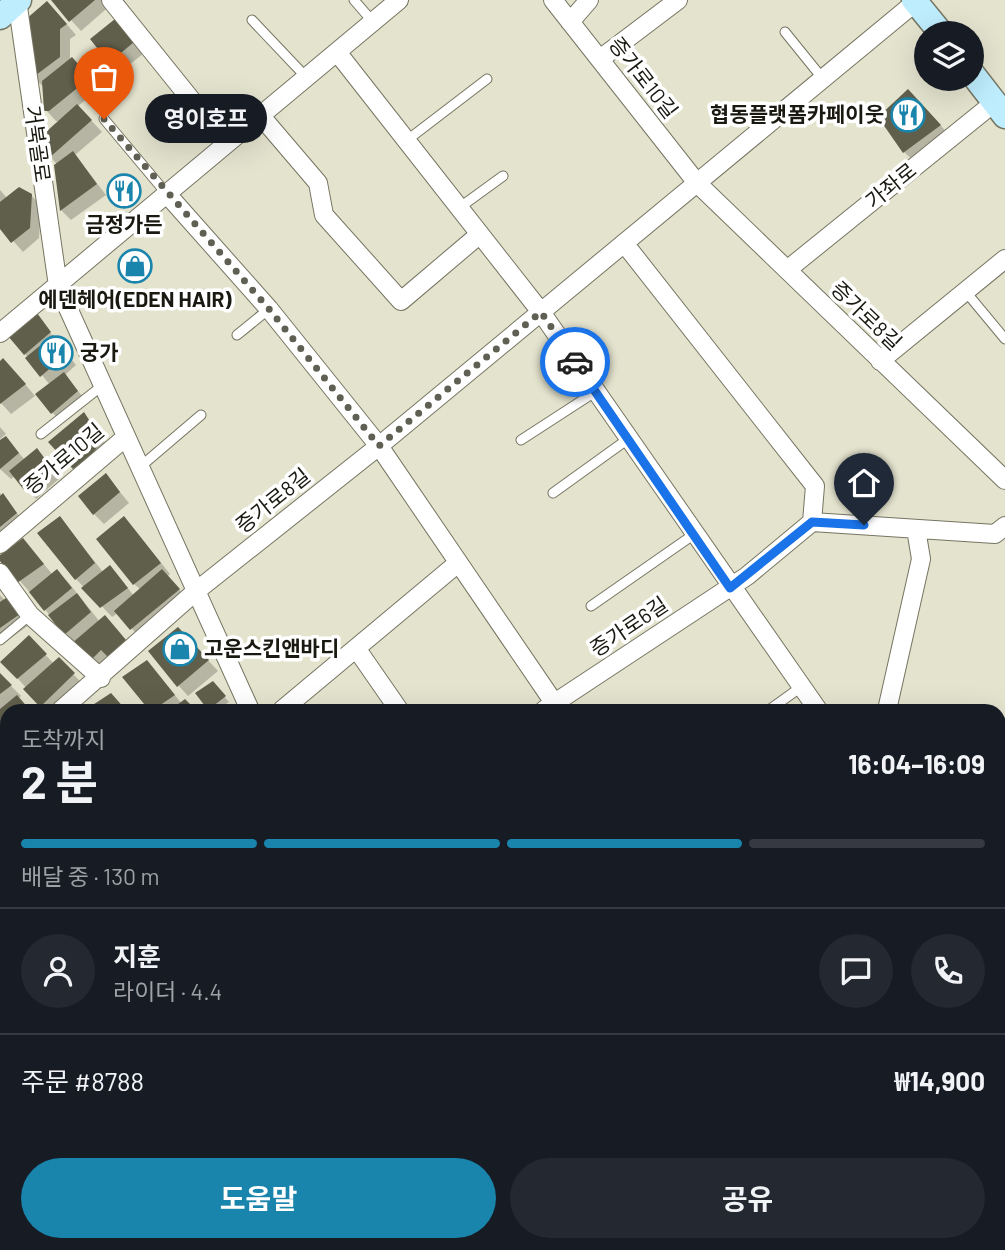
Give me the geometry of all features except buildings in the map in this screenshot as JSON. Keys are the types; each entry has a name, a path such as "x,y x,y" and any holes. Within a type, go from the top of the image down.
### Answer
{"main road":[{"path":"916,1 931,21"},
{"name":"가좌로","path":"984,89 1000,109"}],"street":[{"path":"111,0 226,143"},
{"path":"0,333 400,0"},
{"name":"증가로10길","path":"553,0 697,183"},
{"path":"570,22 589,0"},
{"path":"600,60 678,0"},
{"name":"증가로8길","path":"68,704 195,592 379,446 916,1"},
{"name":"거북골로","path":"13,5 58,286"},
{"path":"337,52 541,312 693,535 814,704"},
{"name":"가좌로","path":"787,270 1000,109"},
{"path":"260,115 318,183 324,215 401,301 480,234"},
{"name":"증가로8길","path":"697,183 1005,480"},
{"path":"166,193 269,309 379,446 549,704"},
{"path":"624,243 815,486 812,522 995,534 1005,526"},
{"path":"880,361 1005,260"},
{"name":"증가로10길","path":"58,286 195,592"},
{"name":"증가로10길","path":"0,544 126,437"},
{"name":"증가로6길","path":"558,704 730,588 812,522"},
{"path":"888,704 920,559 916,529"},
{"path":"289,704 458,563"},
{"path":"0,573 30,615 101,678"},
{"path":"195,592 247,704"},
{"path":"356,648 395,704"}],"lane":[{"path":"354,0 373,22"},
{"path":"252,20 306,77"},
{"path":"785,32 823,79"},
{"path":"406,141 487,79"},
{"path":"104,119 166,193"},
{"path":"459,208 503,176"},
{"path":"966,292 1005,339"},
{"path":"237,335 269,309"},
{"name":"증가로10길","path":"41,434 103,385"},
{"path":"521,440 595,392"},
{"path":"139,467 201,415"},
{"path":"553,493 628,439"},
{"path":"591,606 693,535"},
{"path":"0,640 30,615"},
{"path":"777,704 801,687"}],"way so far":[{"path":"104,119 269,309 379,446 541,312 575,362"}],"place":[{"name":"협동플랫폼카페이웃","path":"908,115"},
{"name":"영이호프","path":"104,119"},
{"name":"금정가든","path":"124,191"},
{"name":"에덴헤어(EDEN HAIR)","path":"135,266"},
{"name":"궁가","path":"56,353"},
{"name":"고운스킨앤바디","path":"180,649"}],"route":[{"path":"575,362 730,588 812,522 864,525"}]}
